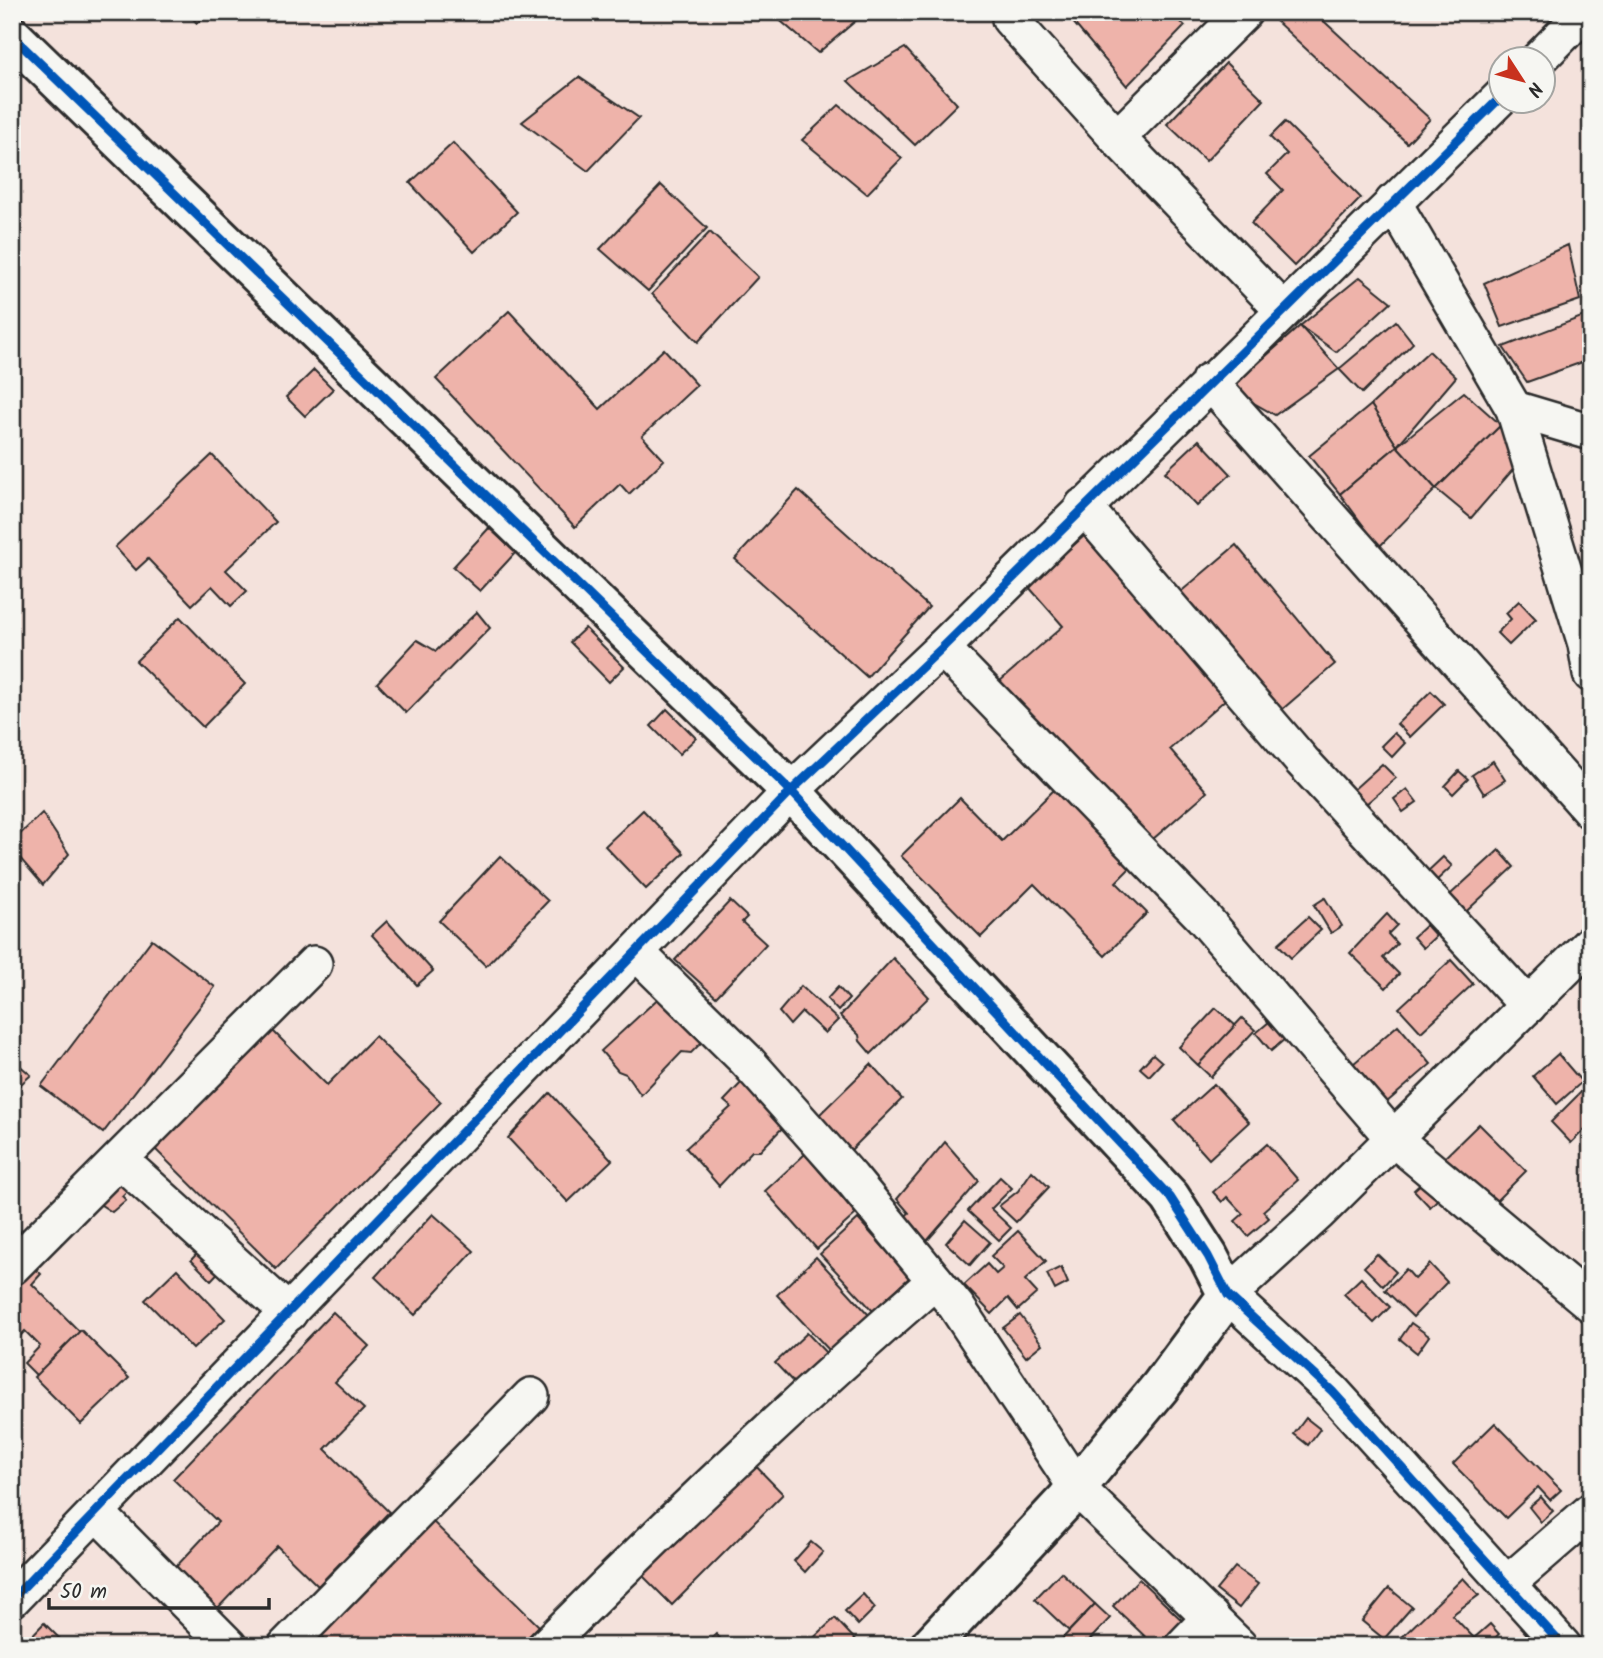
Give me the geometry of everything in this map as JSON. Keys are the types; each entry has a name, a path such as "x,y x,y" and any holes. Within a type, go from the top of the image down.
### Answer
{"street":[{"path":"1117,138 1244,12"},
{"path":"1552,46 1586,12"},
{"path":"1010,19 1117,138 1283,310"},
{"path":"12,36 791,791 1170,1197 1208,1256 1228,1295 1332,1391 1563,1646"},
{"path":"12,1599 791,791 942,648 1083,506 1488,110"},
{"path":"1393,202 1514,410 1586,644 1591,674"},
{"path":"1209,382 1591,810"},
{"path":"1514,410 1591,432"},
{"path":"1083,506 1301,761 1528,1006"},
{"path":"942,648 1202,916 1394,1139 1591,1304"},
{"path":"930,1646 1076,1487 1160,1387 1228,1295 1394,1139 1591,943"},
{"path":"636,952 746,1060 851,1178 935,1280 956,1306 1076,1487 1239,1646"},
{"path":"12,1267 314,964"},
{"path":"120,1160 289,1313"},
{"path":"546,1646 655,1536 808,1391 935,1280"},
{"path":"286,1646 531,1396"},
{"path":"1508,1583 1591,1511"},
{"path":"96,1512 229,1646"},
{"path":"1183,1646 1211,1617"}],"building":[{"path":"186,12 209,12 197,23"},
{"path":"778,12 866,12 818,53 775,16"},
{"path":"1082,12 1171,12 1185,26 1127,86 1072,21"},
{"path":"1282,12 1314,12 1430,119 1407,143 1275,20"},
{"path":"905,48 957,104 915,145 848,81"},
{"path":"1226,63 1264,100 1206,161 1167,124"},
{"path":"579,77 639,118 588,171 522,122"},
{"path":"839,105 902,158 867,194 802,140"},
{"path":"1285,122 1361,198 1294,266 1251,223 1283,190 1267,174 1287,154 1270,137"},
{"path":"453,143 517,212 474,252 410,183"},
{"path":"661,185 707,228 648,291 600,249"},
{"path":"710,232 758,277 698,342 652,294"},
{"path":"1568,245 1580,300 1502,327 1484,283"},
{"path":"1360,277 1391,302 1336,352 1300,326"},
{"path":"509,311 600,409 664,349 697,385 642,436 664,460 629,494 620,484 575,527 436,379"},
{"path":"1584,316 1591,336 1591,359 1527,382 1503,347"},
{"path":"1396,321 1413,343 1362,393 1339,369"},
{"path":"1300,326 1339,369 1275,415 1229,389"},
{"path":"1429,351 1456,377 1397,446 1371,405"},
{"path":"314,370 333,389 305,416 286,397"},
{"path":"1464,392 1501,425 1436,489 1397,446"},
{"path":"1371,405 1397,446 1340,494 1309,456"},
{"path":"1501,425 1524,457 1471,518 1436,489"},
{"path":"1199,440 1231,474 1197,506 1165,472"},
{"path":"1397,446 1436,489 1379,547 1340,494"},
{"path":"212,455 276,522 226,570 247,591 231,606 212,586 192,605 148,559 136,570 115,547"},
{"path":"798,490 929,607 867,677 735,559"},
{"path":"489,528 516,552 480,591 453,567"},
{"path":"1084,536 1226,699 1170,749 1207,792 1145,846 1000,681 1063,626 1028,586"},
{"path":"1236,545 1335,664 1278,713 1178,594"},
{"path":"1519,601 1536,619 1509,645 1497,633 1511,619 1506,613"},
{"path":"477,612 490,628 406,713 377,683 417,640 436,651"},
{"path":"180,617 245,684 203,727 136,661"},
{"path":"585,628 624,667 609,682 570,642"},
{"path":"1431,691 1444,704 1410,737 1397,724"},
{"path":"667,709 696,738 679,754 651,726"},
{"path":"1394,733 1405,743 1392,757 1381,746"},
{"path":"1493,761 1505,780 1484,794 1472,775"},
{"path":"1382,764 1396,778 1366,804 1353,790"},
{"path":"1459,771 1468,779 1453,794 1445,786"},
{"path":"1057,787 1134,864 1116,882 1147,913 1105,956 1034,884 981,937 901,856 960,798 1002,841"},
{"path":"1407,789 1417,802 1403,812 1394,799"},
{"path":"643,810 684,853 646,889 605,846"},
{"path":"42,813 69,854 43,885 12,849 12,842"},
{"path":"1499,850 1514,867 1457,920 1441,903"},
{"path":"500,856 548,901 486,966 439,921"},
{"path":"1443,857 1452,866 1435,882 1426,873"},
{"path":"1325,898 1342,926 1331,933 1314,905"},
{"path":"730,901 747,917 742,922 766,944 716,997 675,960"},
{"path":"1387,914 1397,925 1388,934 1397,944 1383,958 1399,974 1386,988 1350,953"},
{"path":"1308,917 1321,930 1291,958 1278,944"},
{"path":"387,921 433,971 417,985 372,935"},
{"path":"1426,925 1436,936 1423,948 1413,937"},
{"path":"152,939 215,987 103,1133 41,1086"},
{"path":"893,958 929,997 871,1054 860,1041 859,1035 840,1016"},
{"path":"1451,960 1473,984 1421,1032 1399,1008"},
{"path":"801,986 838,1020 825,1033 802,1012 790,1025 779,1012"},
{"path":"838,987 849,999 838,1011 827,999"},
{"path":"665,992 707,1037 691,1053 682,1052 641,1095 626,1074 618,1071 601,1051"},
{"path":"1216,1008 1236,1026 1198,1065 1179,1047"},
{"path":"1242,1018 1255,1030 1211,1077 1198,1065"},
{"path":"1269,1022 1285,1039 1271,1051 1256,1033"},
{"path":"266,1024 327,1085 375,1036 441,1102 276,1269 149,1143"},
{"path":"1398,1025 1431,1064 1379,1109 1346,1070"},
{"path":"1153,1054 1162,1062 1149,1076 1140,1068"},
{"path":"1558,1054 1582,1082 1557,1104 1533,1076"},
{"path":"18,1064 31,1075 12,1092 12,1069"},
{"path":"871,1064 902,1099 849,1152 818,1116"},
{"path":"743,1081 787,1123 760,1151 752,1151 719,1186 686,1148 731,1107 724,1101"},
{"path":"1214,1084 1249,1122 1209,1159 1174,1120"},
{"path":"1586,1087 1591,1091 1591,1123 1571,1143 1551,1122"},
{"path":"550,1093 612,1160 568,1202 508,1138"},
{"path":"1479,1124 1526,1171 1487,1210 1439,1163"},
{"path":"945,1142 979,1181 927,1241 903,1218 909,1213 897,1199"},
{"path":"1267,1144 1298,1180 1263,1211 1269,1218 1248,1236 1235,1221 1243,1214 1227,1197 1222,1202 1213,1192"},
{"path":"805,1154 856,1214 817,1249 765,1191"},
{"path":"125,1171 136,1182 122,1196 126,1200 112,1212 95,1201"},
{"path":"1032,1171 1049,1187 1016,1222 999,1206 1018,1191"},
{"path":"1000,1177 1012,1188 991,1209 1011,1228 999,1240 968,1211"},
{"path":"1425,1180 1441,1196 1430,1207 1414,1190"},
{"path":"433,1214 474,1251 415,1315 375,1277"},
{"path":"858,1219 910,1277 873,1311 820,1254"},
{"path":"965,1220 990,1242 970,1265 946,1243"},
{"path":"1018,1231 1046,1261 1025,1280 1037,1293 1018,1310 1008,1298 992,1314 964,1285 987,1264 996,1274 1003,1268 991,1256"},
{"path":"205,1245 226,1264 211,1280 191,1260"},
{"path":"1377,1254 1396,1272 1383,1286 1364,1267"},
{"path":"816,1257 869,1315 831,1352 777,1295"},
{"path":"1430,1264 1447,1282 1413,1317 1385,1290 1406,1269 1415,1279"},
{"path":"1061,1267 1068,1283 1055,1290 1047,1274"},
{"path":"35,1268 41,1274 32,1284 81,1333 38,1377 24,1363 40,1346 25,1331 12,1344 12,1290"},
{"path":"177,1269 225,1319 193,1349 145,1300"},
{"path":"1361,1278 1390,1307 1374,1323 1344,1294"},
{"path":"333,1312 369,1346 335,1382 364,1409 325,1449 389,1512 318,1586 277,1546 214,1612 172,1571 218,1522 173,1479"},
{"path":"1020,1315 1042,1344 1026,1357 1003,1328"},
{"path":"1411,1323 1429,1336 1417,1353 1400,1339"},
{"path":"81,1330 129,1378 81,1424 34,1377"},
{"path":"807,1333 828,1355 796,1385 775,1363"},
{"path":"1306,1418 1320,1429 1308,1445 1294,1434"},
{"path":"1495,1423 1561,1490 1550,1500 1538,1487 1506,1518 1453,1464"},
{"path":"747,1457 783,1494 672,1605 635,1568"},
{"path":"1541,1497 1553,1511 1541,1522 1529,1507"},
{"path":"424,1513 539,1626 519,1646 332,1646 313,1627"},
{"path":"811,1542 823,1552 805,1572 794,1561"},
{"path":"1235,1567 1258,1584 1239,1608 1216,1590"},
{"path":"1061,1572 1095,1604 1069,1631 1035,1599"},
{"path":"1463,1578 1479,1595 1452,1615 1474,1638 1490,1624 1499,1634 1487,1646 1402,1646 1398,1641"},
{"path":"1139,1579 1190,1628 1173,1646 1155,1646 1113,1606"},
{"path":"1389,1588 1412,1607 1384,1639 1362,1621"},
{"path":"863,1594 875,1608 858,1625 845,1611"},
{"path":"1095,1604 1110,1618 1084,1646 1066,1646 1060,1641"},
{"path":"835,1618 861,1646 805,1646"},
{"path":"44,1623 67,1646 22,1646"},
{"path":"716,1634 727,1646 704,1646"}],"cycle path":[{"path":"12,36 791,791 1170,1197 1208,1256 1228,1295 1332,1391 1563,1646"},
{"path":"12,1599 791,791 942,648 1488,110"}]}
